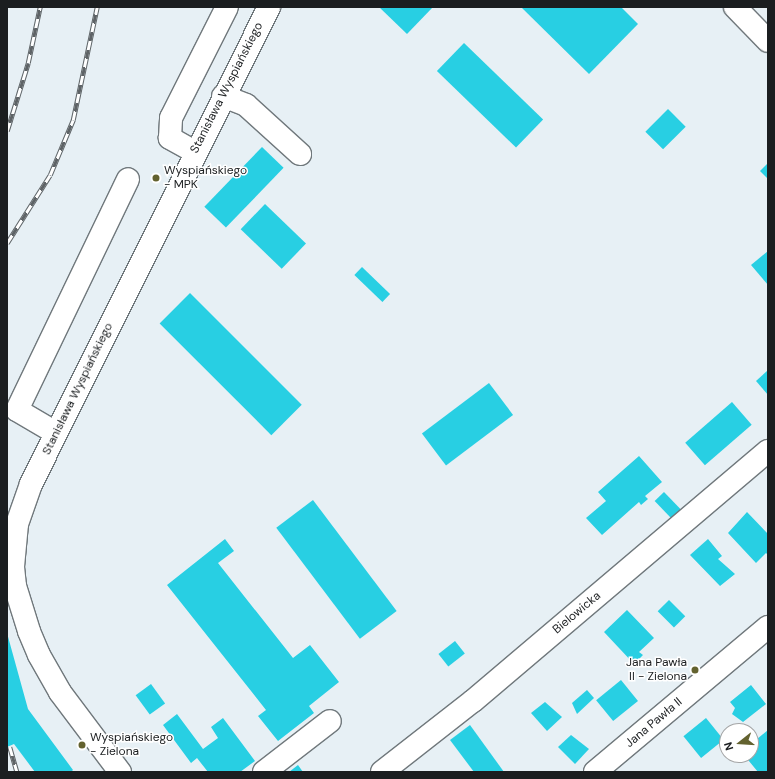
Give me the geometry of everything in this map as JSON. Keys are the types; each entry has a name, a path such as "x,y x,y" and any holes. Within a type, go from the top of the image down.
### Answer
{"street":[{"path":"195,152 170,138 170,124 227,7"},
{"name":"Stanisława Wyspiańskiego","path":"110,768 60,692 39,655 11,586 17,524 28,490 195,152 269,7"},
{"path":"736,7 768,41"},
{"path":"223,96 246,105 300,154"},
{"path":"56,433 17,410 128,179"},
{"name":"Bielowicka","path":"382,772 472,701 768,451"},
{"name":"Jana Pawła II","path":"595,772 768,627"},
{"path":"264,772 330,721"}],"building":[{"path":"379,7 433,7 407,34"},
{"path":"521,7 621,7 638,24 589,74"},
{"path":"464,43 543,119 516,147 437,71"},
{"path":"668,109 686,127 663,149 645,132"},
{"path":"262,147 284,168 226,228 204,207"},
{"path":"768,163 768,179 760,171"},
{"path":"265,204 306,244 282,269 241,229"},
{"path":"768,251 768,285 751,265"},
{"path":"362,267 390,294 382,302 354,275"},
{"path":"190,293 302,405 271,435 160,323"},
{"path":"768,370 768,395 756,381"},
{"path":"489,383 513,415 446,465 422,434"},
{"path":"732,402 752,425 705,465 685,443"},
{"path":"639,456 662,482 645,496 648,499 641,505 639,502 602,535 586,518 606,501 598,492"},
{"path":"664,492 683,512 674,521 655,501"},
{"path":"313,500 397,611 360,639 276,528"},
{"path":"747,512 768,534 768,555 766,553 756,563 728,533"},
{"path":"225,539 234,551 218,563 293,658 310,645 339,682 309,706 314,713 278,741 258,716 266,710 167,585"},
{"path":"708,539 722,556 718,559 735,574 720,586 690,555"},
{"path":"669,600 685,616 674,628 658,611"},
{"path":"627,610 654,638 639,652 643,655 634,664 604,632"},
{"path":"7,633 28,709 73,770 71,772 35,772 14,744 7,747"},
{"path":"455,641 465,654 448,667 438,654"},
{"path":"621,680 638,701 613,721 596,700"},
{"path":"151,684 165,703 150,715 136,695"},
{"path":"751,685 766,704 743,722 732,714 735,708 730,702"},
{"path":"587,690 594,698 577,714 572,703"},
{"path":"545,702 562,717 547,731 531,713"},
{"path":"177,714 203,749 218,738 211,727 223,718 255,761 240,772 208,772 197,758 191,763 163,725"},
{"path":"706,718 719,734 719,744 701,758 683,736"},
{"path":"470,725 504,772 474,772 450,740"},
{"path":"768,730 768,771 758,772 751,763 759,763 759,737"},
{"path":"571,735 589,749 575,764 558,747"},
{"path":"298,765 303,772 289,772"}],"railway":[{"path":"7,131 28,63 40,7"},
{"path":"7,243 50,175 73,120 97,7"},
{"path":"10,747 17,772"}],"place":[{"name":"Wyspiańskiego - MPK","path":"156,178"},
{"name":"Jana Pawła II - Zielona","path":"695,670"},
{"name":"Wyspiańskiego - Zielona","path":"82,745"}]}
